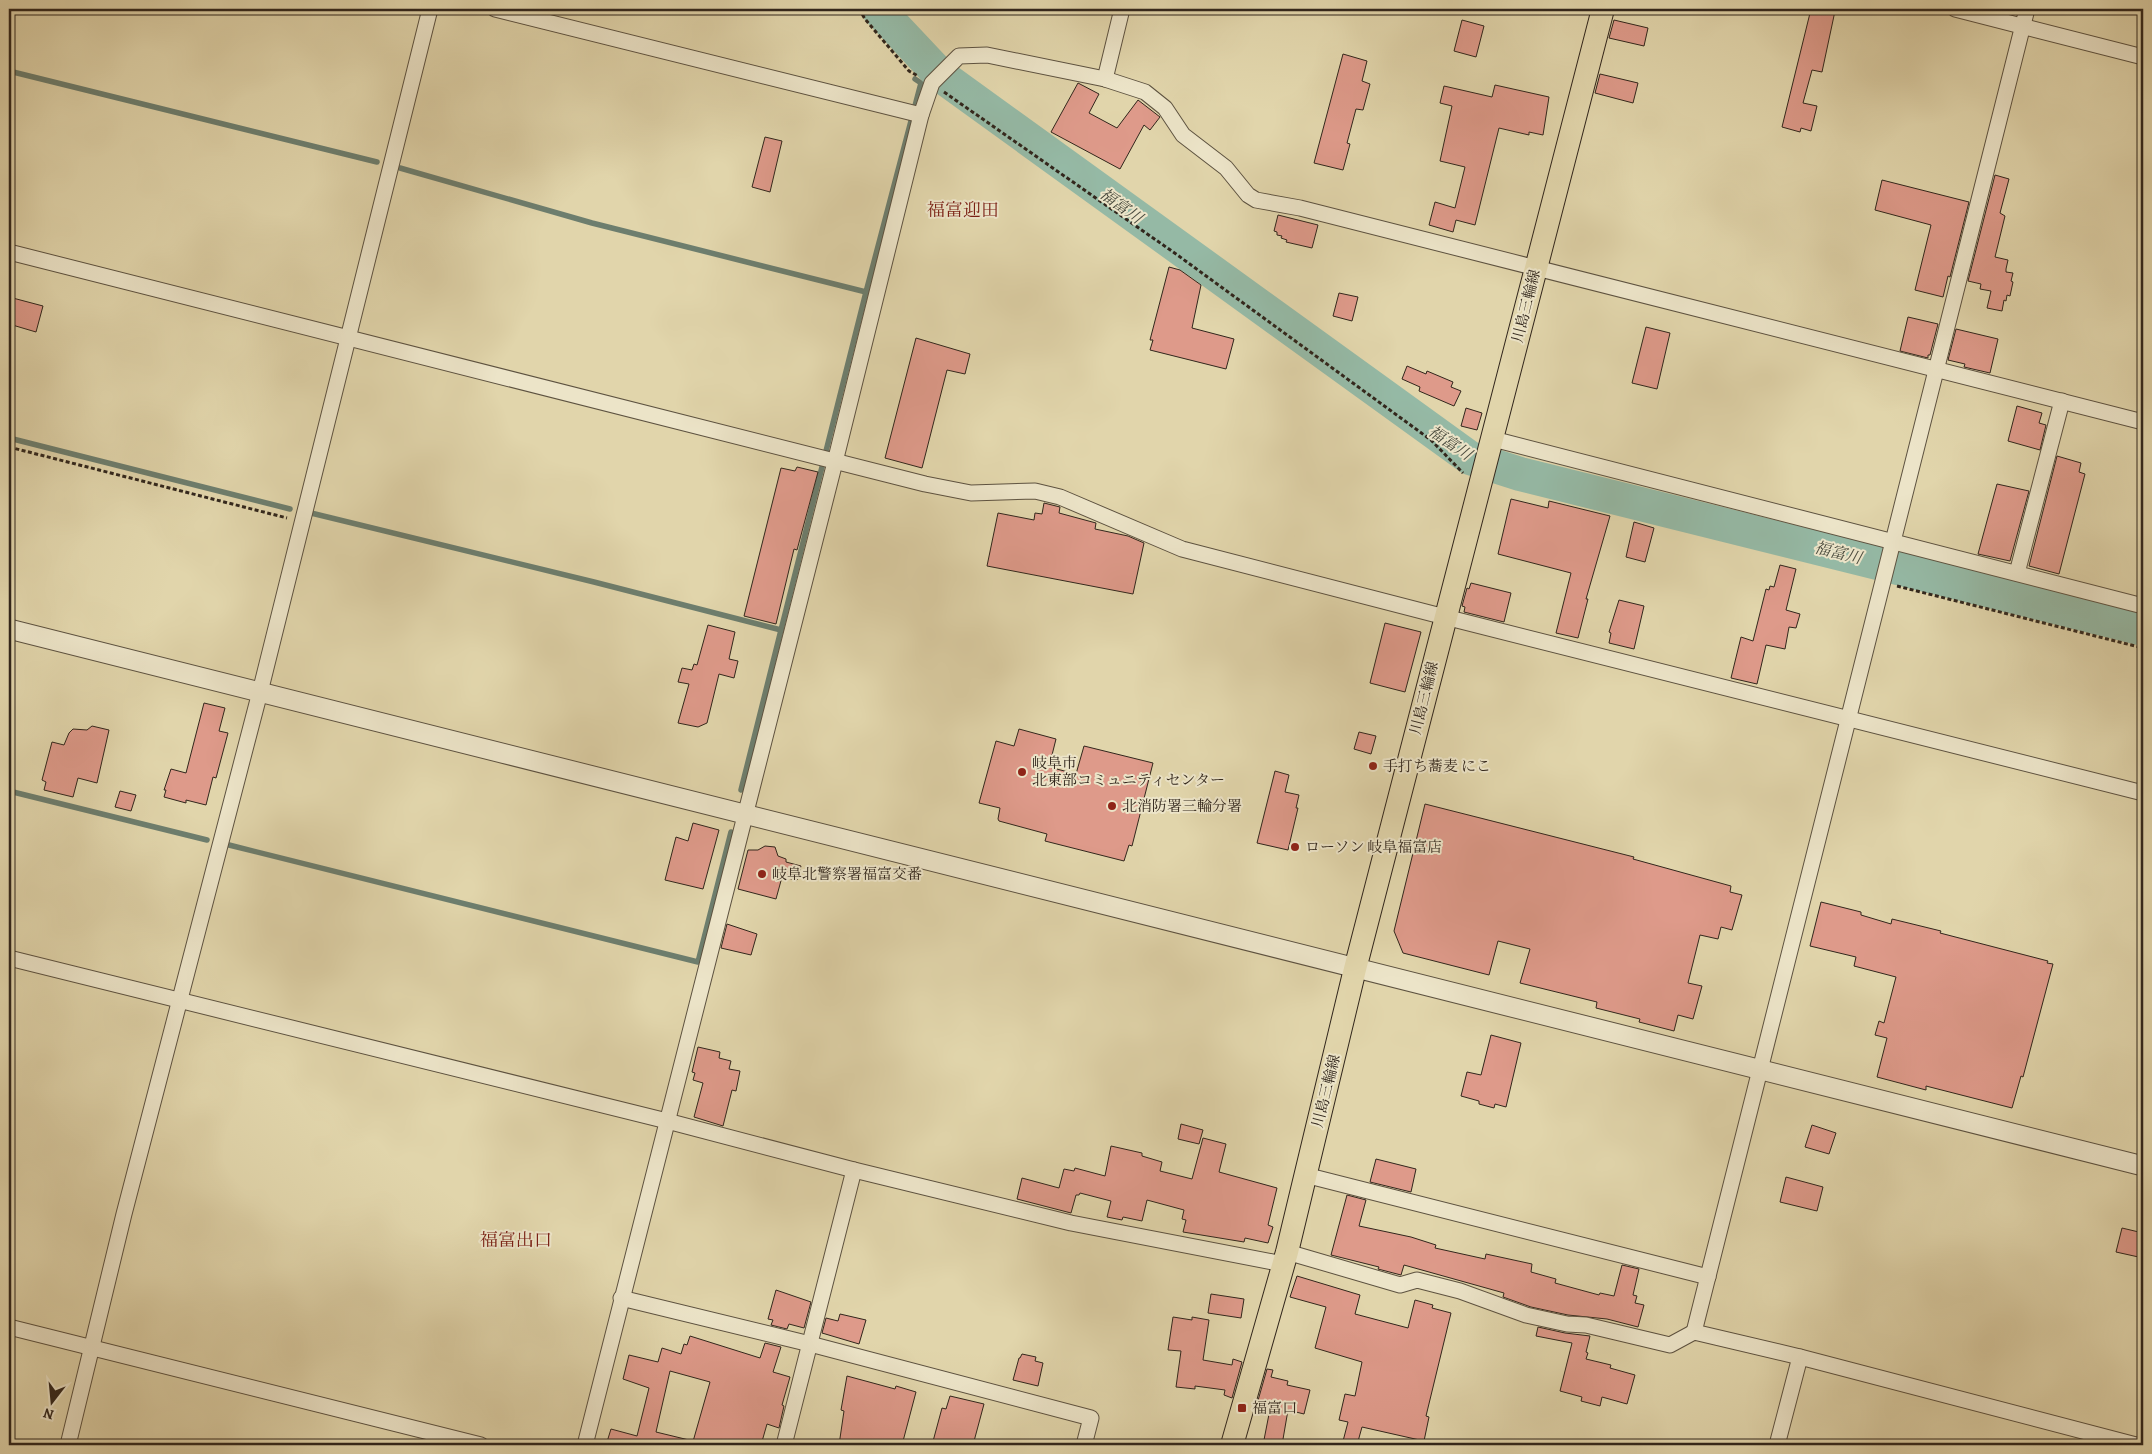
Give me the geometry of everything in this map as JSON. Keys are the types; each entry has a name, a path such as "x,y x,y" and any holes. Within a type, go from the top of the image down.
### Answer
{"main road":[{"name":"川島三輪線","path":"1232,1445 1285,1258 1355,969 1603,9"}],"street":[{"path":"68,1445 93,1349 124,1214 260,692 430,9"},
{"path":"495,9 916,113"},
{"path":"1105,79 1122,9"},
{"path":"1956,9 2143,57"},
{"path":"1694,1332 1848,718 1938,369 2027,9"},
{"path":"585,1445 744,814 828,460 916,113 934,80 959,56 987,56 1105,79 1145,92 1165,108 1183,135 1226,168 1248,195 1256,200 1300,208 2143,422"},
{"path":"9,252 828,460 971,494 1035,491 1060,497 1182,549 2143,793"},
{"path":"2017,573 2062,401"},
{"path":"1492,443 2143,606"},
{"path":"9,629 2143,1166"},
{"path":"9,958 1071,1223 1285,1258 1400,1284 1417,1280 1460,1291 1526,1315 1567,1324 1586,1325 1670,1345 1694,1332 1800,1357 2136,1445"},
{"path":"784,1445 854,1170"},
{"path":"1305,1175 1708,1277"},
{"path":"621,1298 810,1344 1091,1418 1084,1445"},
{"path":"9,1327 481,1445"},
{"path":"1777,1445 1800,1357"}],"path":[{"path":"860,9 865,18 909,71 934,80 1176,254 1423,435 1481,483"},
{"path":"9,447 302,522"},
{"path":"1883,581 2143,648"}],"building":[{"path":"1811,9 1833,9 1832,11 1835,11 1822,72 1812,70 1803,103 1817,106 1811,131 1801,128 1800,132 1782,127"},
{"path":"1462,20 1484,26 1476,57 1454,51"},
{"path":"1614,20 1648,28 1644,46 1609,38"},
{"path":"1343,54 1367,61 1362,81 1370,84 1363,110 1356,109 1347,143 1350,144 1343,170 1314,163"},
{"path":"1600,74 1638,83 1633,103 1595,93"},
{"path":"1078,83 1099,94 1089,113 1117,128 1138,100 1160,117 1150,130 1144,125 1120,169 1051,132"},
{"path":"1495,85 1549,97 1543,135 1529,132 1529,135 1499,128 1475,225 1456,220 1453,232 1429,225 1435,202 1455,208 1465,167 1440,161 1452,106 1440,103 1444,86 1492,97"},
{"path":"765,137 782,141 770,192 752,187"},
{"path":"1995,175 2009,179 2000,213 2005,216 1995,257 2008,260 2006,272 2013,273 2010,296 2007,295 2006,301 2004,300 2002,311 1987,308 1991,291 1980,289 1981,284 1968,281"},
{"path":"1882,180 1969,202 1943,297 1915,290 1931,225 1875,210"},
{"path":"1278,215 1318,225 1312,248 1286,242 1287,240 1281,238 1282,236 1277,235 1277,232 1274,231"},
{"path":"1169,267 1180,270 1201,285 1192,328 1234,339 1226,369 1150,350 1153,340 1150,340"},
{"path":"1339,293 1358,297 1352,321 1333,316"},
{"path":"9,297 43,306 36,332 9,324"},
{"path":"1908,317 1938,324 1928,358 1900,351"},
{"path":"1646,327 1670,333 1657,389 1632,383"},
{"path":"1956,329 1998,339 1990,373 1964,367 1965,364 1948,360"},
{"path":"916,338 970,354 965,374 947,370 922,468 885,458"},
{"path":"1407,366 1426,374 1427,371 1453,382 1451,387 1461,391 1454,406 1419,391 1420,387 1402,379"},
{"path":"2017,406 2042,413 2039,423 2046,425 2040,450 2008,441"},
{"path":"1466,408 1482,413 1477,430 1461,426"},
{"path":"2057,456 2081,463 2079,472 2085,474 2059,574 2029,566"},
{"path":"797,467 818,472 797,550 794,549 776,624 744,616 781,468 795,471"},
{"path":"1997,484 2029,491 2010,561 1978,554"},
{"path":"1511,499 1548,508 1549,501 1610,516 1586,599 1588,599 1578,638 1556,633 1571,573 1498,554"},
{"path":"1044,503 1060,507 1059,513 1096,523 1095,529 1128,536 1144,543 1133,594 987,566 998,513 1034,520 1035,513 1042,514"},
{"path":"1634,522 1654,528 1645,562 1626,557"},
{"path":"1780,565 1796,569 1786,610 1800,614 1796,628 1789,627 1785,649 1766,645 1757,684 1731,678 1741,637 1753,641 1766,589 1769,590 1770,586 1774,587"},
{"path":"1471,583 1511,593 1504,622 1464,612 1465,607 1462,606 1467,588 1469,589"},
{"path":"1619,600 1644,606 1634,649 1609,643 1611,633 1609,632"},
{"path":"1385,623 1421,632 1405,692 1370,683"},
{"path":"708,625 735,632 729,659 738,661 734,678 719,674 707,723 698,727 678,723 689,684 678,682 682,668 692,670 694,664 697,665"},
{"path":"204,703 225,708 219,731 228,733 216,778 213,777 206,805 186,800 186,803 164,797 166,790 164,790 171,769 186,773"},
{"path":"92,726 109,730 97,783 78,778 73,797 44,790 46,782 42,780 52,742 64,745 69,733 73,729 87,730"},
{"path":"1019,729 1056,739 1049,767 1076,774 1084,746 1153,763 1132,846 1129,845 1124,861 1045,841 1047,834 999,821 1000,808 979,803 996,741 1014,746"},
{"path":"1359,732 1376,736 1371,754 1354,749"},
{"path":"1275,771 1289,775 1285,792 1299,795 1296,808 1298,808 1288,850 1257,843"},
{"path":"120,791 136,795 131,811 115,807"},
{"path":"1425,804 1634,857 1633,859 1731,886 1730,892 1742,895 1732,930 1721,927 1718,939 1700,935 1688,983 1702,986 1693,1019 1678,1015 1674,1031 1639,1022 1640,1019 1596,1008 1597,1002 1520,983 1530,949 1498,941 1489,975 1403,953 1394,931"},
{"path":"693,823 719,830 703,889 665,880 676,837 688,841"},
{"name":"岐阜北警察署福富交番","path":"765,846 775,847 778,856 786,859 786,862 801,866 797,880 782,877 776,899 738,889 748,850 758,850"},
{"path":"1821,902 1861,912 1861,915 1891,924 1892,919 1941,931 1940,933 2048,961 2047,963 2053,964 2023,1077 2021,1076 2012,1108 1926,1086 1926,1090 1877,1077 1887,1038 1875,1035 1879,1021 1884,1023 1896,977 1854,966 1856,957 1810,946"},
{"path":"727,924 757,934 751,955 721,948"},
{"path":"1491,1035 1521,1043 1506,1107 1495,1104 1494,1108 1461,1096 1467,1072 1481,1075"},
{"path":"698,1047 720,1052 719,1058 731,1061 729,1069 740,1071 736,1091 732,1090 723,1126 694,1117 703,1083 693,1080 695,1073 692,1072"},
{"path":"1181,1124 1203,1130 1199,1144 1178,1139"},
{"path":"1812,1125 1836,1133 1829,1154 1805,1147"},
{"path":"1203,1138 1226,1144 1219,1172 1277,1188 1268,1225 1273,1227 1268,1243 1245,1238 1244,1242 1183,1232 1186,1220 1182,1219 1184,1210 1147,1200 1142,1221 1123,1217 1122,1220 1107,1217 1111,1201 1080,1193 1076,1195 1071,1213 1017,1199 1022,1178 1059,1188 1064,1169 1074,1171 1075,1168 1105,1176 1111,1146 1142,1153 1142,1156 1162,1162 1160,1171 1192,1179"},
{"path":"1376,1159 1416,1169 1411,1192 1370,1182"},
{"path":"1786,1177 1823,1187 1817,1211 1780,1202"},
{"path":"1347,1195 1366,1200 1359,1226 1411,1237 1436,1245 1435,1248 1485,1259 1486,1254 1532,1264 1531,1272 1556,1279 1555,1283 1599,1295 1600,1293 1614,1296 1622,1265 1639,1269 1633,1295 1637,1296 1635,1303 1644,1305 1638,1327 1607,1319 1568,1315 1531,1307 1503,1297 1504,1293 1404,1265 1401,1275 1378,1269 1379,1267 1331,1255"},
{"path":"2122,1228 2143,1233 2143,1258 2116,1252"},
{"path":"1297,1276 1360,1295 1355,1314 1408,1328 1415,1300 1433,1305 1432,1308 1451,1313 1426,1416 1429,1417 1424,1441 1362,1427 1357,1445 1342,1445 1348,1422 1339,1420 1345,1394 1355,1396 1362,1362 1315,1348 1326,1307 1290,1297"},
{"path":"776,1290 811,1302 804,1328 789,1324 787,1329 771,1325 773,1320 768,1319"},
{"path":"1211,1294 1244,1299 1241,1318 1208,1313"},
{"path":"840,1314 866,1320 859,1344 822,1333 826,1318 838,1321"},
{"path":"1173,1317 1192,1320 1192,1317 1209,1320 1203,1360 1232,1365 1233,1359 1242,1362 1232,1398 1224,1395 1225,1390 1195,1386 1195,1389 1176,1387 1181,1351 1168,1350"},
{"path":"1538,1327 1590,1336 1586,1359 1611,1365 1610,1368 1635,1375 1627,1404 1602,1397 1600,1406 1581,1401 1582,1397 1560,1391 1572,1343 1536,1336"},
{"path":"690,1336 760,1358 765,1343 781,1347 773,1372 790,1377 782,1405 784,1406 779,1428 767,1424 761,1445 726,1445 710,1440 709,1445 692,1445 710,1382 670,1371 656,1432 689,1440 688,1445 606,1445 611,1429 637,1436 649,1388 623,1379 629,1355 658,1362 662,1348 681,1354 684,1344 687,1345"},
{"path":"1022,1354 1036,1357 1035,1361 1043,1363 1038,1386 1013,1380 1019,1358"},
{"path":"1267,1369 1273,1370 1271,1377 1288,1381 1287,1385 1310,1390 1304,1414 1288,1410 1282,1445 1263,1445 1270,1409 1257,1404"},
{"path":"847,1376 895,1389 896,1386 916,1392 902,1445 839,1445 844,1411 841,1410"},
{"path":"950,1396 984,1404 973,1445 932,1445 942,1408 946,1409"}],"waterway":[{"name":"福富川","path":"878,9 940,75 1470,458 1520,474 2143,629"},
{"path":"923,68 928,63"},
{"path":"9,71 377,162"},
{"path":"400,168 592,223 866,292 921,83 915,79"},
{"path":"311,513 781,630 866,292"},
{"path":"9,438 290,509"},
{"path":"741,790 781,630"},
{"path":"9,791 207,840"},
{"path":"229,845 698,962 731,832"}],"place":[{"name":"手打ち蕎麦 にこ","path":"1373,766"},
{"name":"岐阜市 北東部コミュニティセンター","path":"1022,772"},
{"name":"北消防署三輪分署","path":"1112,806"},
{"name":"ローソン 岐阜福富店","path":"1295,847"},
{"name":"岐阜北警察署福富交番","path":"762,874"},
{"name":"福富口","path":"1242,1408"}],"district":[{"name":"福富迎田","path":"963,210"},
{"name":"福富出口","path":"516,1240"}]}
